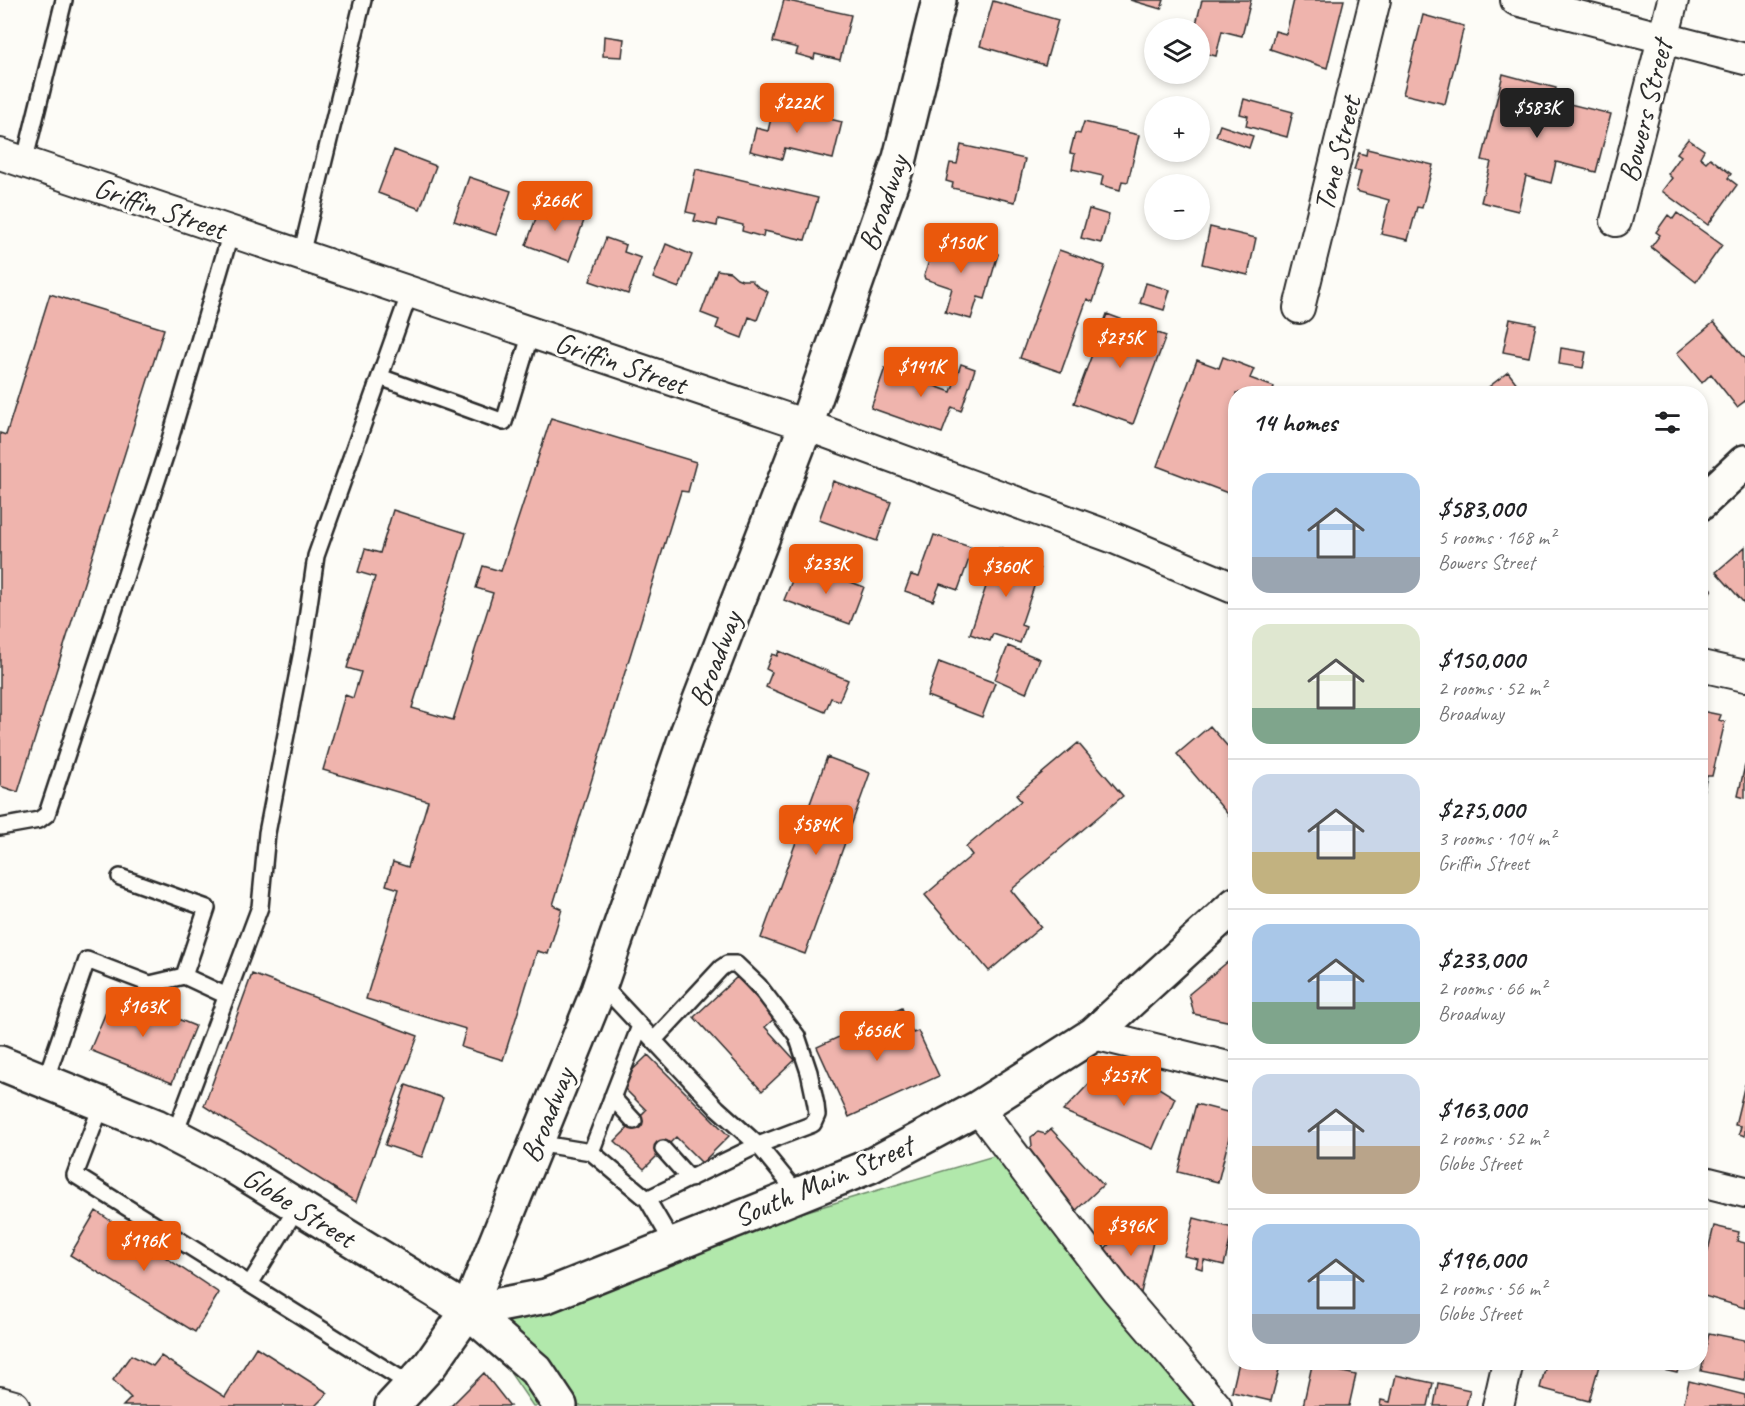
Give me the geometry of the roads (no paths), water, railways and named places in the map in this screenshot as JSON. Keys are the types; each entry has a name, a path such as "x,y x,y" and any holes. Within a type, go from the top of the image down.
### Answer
{"main road":[{"name":"Broadway","path":"468,1311 598,991 599,982 688,731 806,425 900,158 939,0"},
{"path":"1708,496 1745,462"},
{"name":"South Main Street","path":"468,1311 546,1296 870,1166 978,1108 1094,1035 1228,911"},
{"name":"Globe Street","path":"0,1063 174,1136 231,1165 298,1206 468,1311 536,1370 560,1406"},
{"path":"401,1395 430,1365 468,1311"}],"street":[{"name":"Tone Street","path":"1299,308 1375,0"},
{"path":"1516,0 1745,60"},
{"name":"Bowers Street","path":"1616,221 1673,0"},
{"name":"Griffin Street","path":"12,159 806,425 1114,538 1228,586"},
{"path":"1708,668 1745,676"},
{"path":"1094,1035 1228,1067"},
{"path":"978,1108 1116,1289 1216,1406"},
{"path":"1708,1183 1745,1192"},
{"path":"1498,1406 1506,1370"},
{"path":"0,1402 15,1406"}],"lane":[{"path":"12,159 64,0"},
{"path":"301,255 363,0"},
{"path":"0,826 39,820 47,814 166,453 231,232"},
{"path":"174,1136 260,907 267,833 303,646 316,556 410,292"},
{"path":"380,377 504,422 531,333"},
{"path":"120,877 207,908 184,976"},
{"path":"45,1081 87,960 150,984 184,976 227,996"},
{"path":"647,1199 758,1145 813,1124 817,1115 809,1072 797,1036 759,986 736,964 727,964 654,1040"},
{"path":"599,982 654,1040 692,1091 717,1108 758,1145 798,1194"},
{"path":"591,1152 640,1026"},
{"path":"612,1097 634,1121"},
{"path":"102,1104 75,1175 250,1284 401,1395"},
{"path":"536,1143 591,1152 647,1199 674,1245"},
{"path":"663,1149 690,1179"},
{"path":"250,1284 298,1206"}]}
